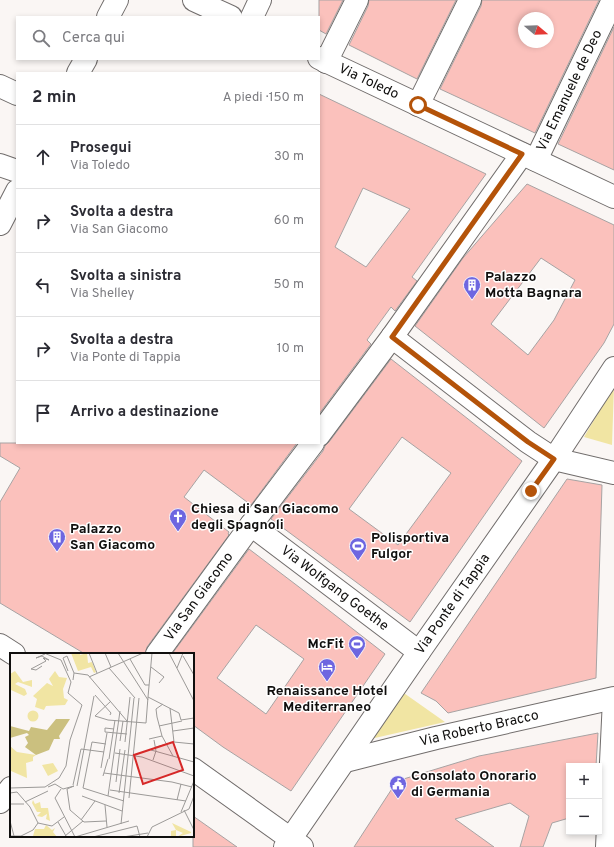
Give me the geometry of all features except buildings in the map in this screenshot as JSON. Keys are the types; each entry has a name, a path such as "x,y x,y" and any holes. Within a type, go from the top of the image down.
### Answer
{"street":[{"path":"108,16 116,0"},
{"path":"194,0 229,16"},
{"path":"252,16 260,0"},
{"path":"323,60 357,0"},
{"path":"418,105 470,0"},
{"name":"Via Emanuele de Deo","path":"529,157 613,0"},
{"path":"79,72 85,60"},
{"name":"Via Toledo","path":"323,60 614,197"},
{"path":"0,86 16,94"},
{"path":"320,434 529,157"},
{"path":"0,165 16,171"},
{"path":"0,224 16,193"},
{"path":"392,337 528,442 554,459 614,473"},
{"name":"Via Ponte di Tappia","path":"292,844 345,761 554,459 610,373"},
{"name":"Via San Giacomo","path":"158,653 312,444"},
{"name":"Via Wolfgang Goethe","path":"251,525 419,652"},
{"path":"0,645 12,653"},
{"path":"607,847 614,699"},
{"name":"Via Roberto Bracco","path":"345,761 436,738 614,699"},
{"path":"194,770 292,844"},
{"path":"0,802 10,789"}],"shaded area":[{"path":"614,386 612,445 584,437"},
{"path":"401,691 445,722 366,740"}],"place":[{"name":"Palazzo Motta Bagnara","path":"472,300"},
{"name":"Chiesa di San Giacomo degli Spagnoli","path":"178,532"},
{"name":"Palazzo San Giacomo","path":"57,552"},
{"name":"Polisportiva Fulgor","path":"358,561"},
{"name":"McFit","path":"357,659"},
{"name":"Renaissance Hotel Mediterraneo","path":"327,682"},
{"name":"Consolato Onorario di Germania","path":"398,799"}],"route":[{"path":"418,105 522,154 392,337 528,442 554,459 531,491"}]}
